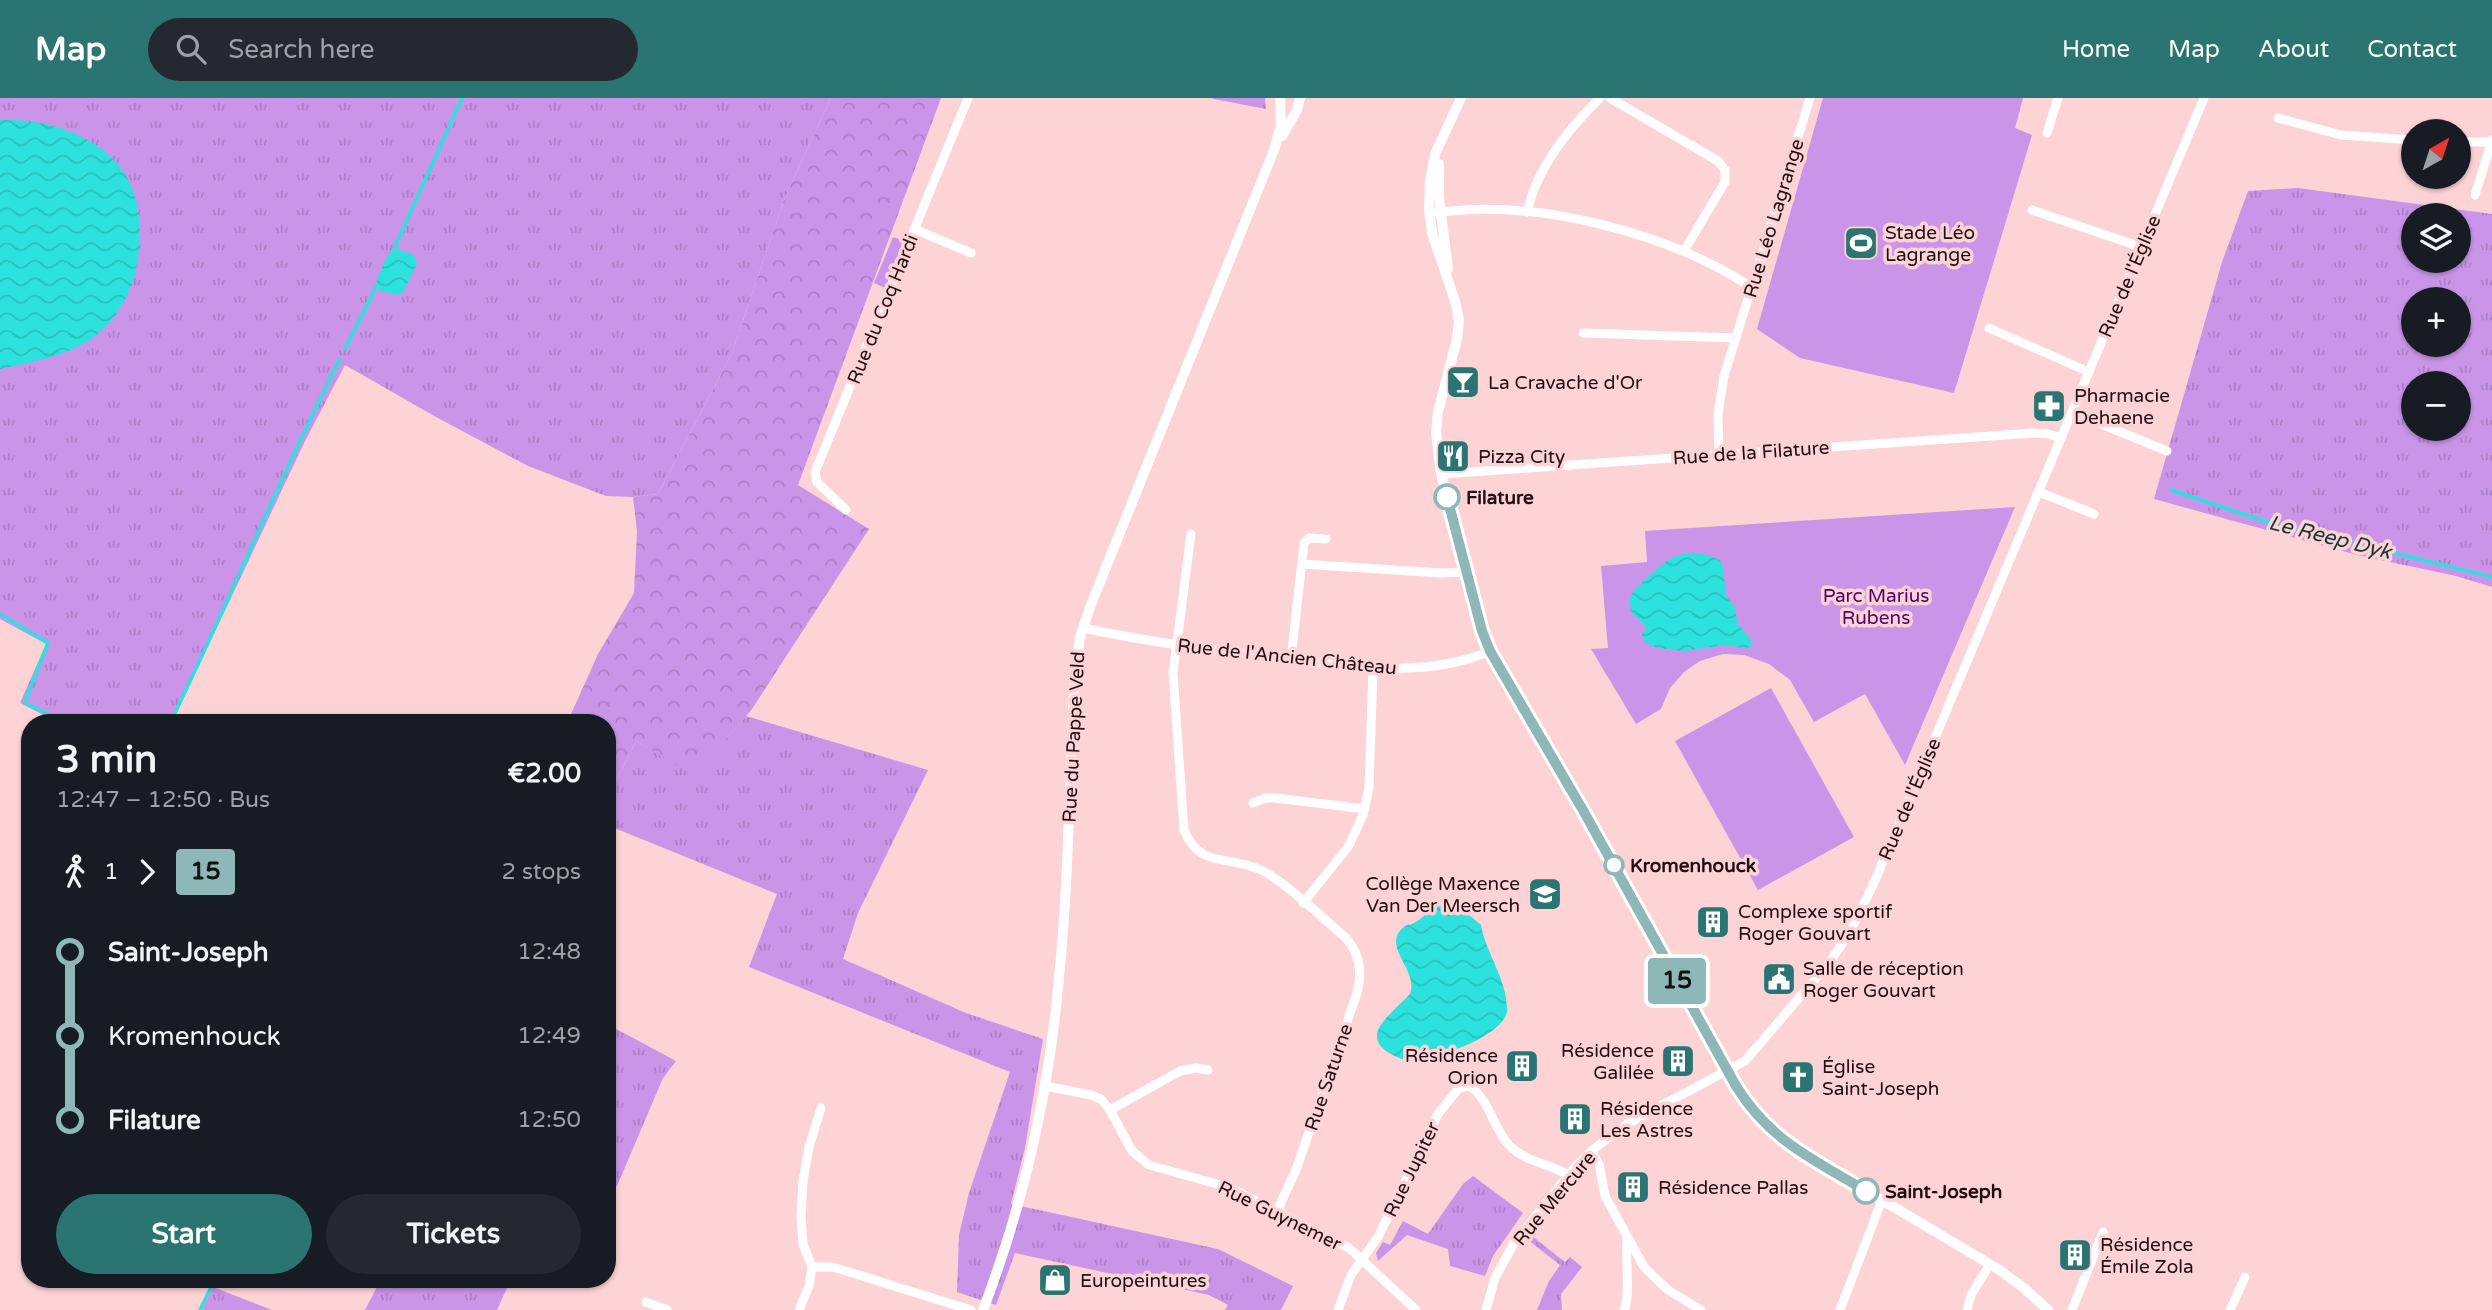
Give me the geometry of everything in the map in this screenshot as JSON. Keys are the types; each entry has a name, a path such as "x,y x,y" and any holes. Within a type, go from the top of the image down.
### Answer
{"street":[{"name":"Rue du Coq Hardi","path":"846,510 817,482 816,472 968,98"},
{"name":"Rue du Pappe Veld","path":"983,1310 1016,1209 1045,1086 1060,976 1075,669 1083,628 1274,150 1281,125 1280,98"},
{"name":"Rue du Pappe Veld","path":"1274,150 1297,110 1300,98"},
{"path":"1461,98 1432,166 1437,253 1457,307 1458,326 1437,419 1437,449 1441,474 1482,631 1490,651 1584,812 1727,1072 1750,1108 1771,1131 1805,1155 1990,1264 2017,1282 2048,1310"},
{"path":"1527,212 1539,179 1556,149 1600,98"},
{"path":"1609,98 1718,161 1723,167 1725,181 1684,251"},
{"name":"Rue Léo Lagrange","path":"1719,454 1720,395 1810,98"},
{"path":"2047,133 2058,98"},
{"name":"Rue de l'Église","path":"1727,1072 1749,1057 1787,1013 1829,963 1860,914 2204,98"},
{"path":"2278,118 2341,135 2401,139"},
{"path":"2471,142 2492,141 2475,195"},
{"path":"2032,209 2141,247"},
{"path":"1435,213 1475,210 1527,212 1610,228 1684,251 1717,266 1751,287"},
{"path":"914,229 971,253"},
{"path":"1989,328 2089,372"},
{"path":"1583,333 1736,338"},
{"path":"2072,412 2167,451"},
{"name":"Rue de la Filature","path":"1441,474 2034,433 2061,438"},
{"path":"2039,492 2094,514"},
{"path":"1191,534 1173,679 1181,817 1186,836 1198,851 1210,858 1252,866 1263,871 1303,902 1348,847 1365,809 1369,788 1373,667"},
{"path":"1291,659 1307,539 1326,539"},
{"path":"1302,564 1441,573 1467,572"},
{"name":"Rue de l'Ancien Château","path":"1083,628 1177,646 1373,667 1410,669 1436,666 1490,651"},
{"path":"1253,803 1265,798 1275,798 1365,809"},
{"name":"Rue Saturne","path":"1277,1211 1296,1170 1358,989 1360,965 1349,942 1303,902"},
{"path":"1045,1086 1096,1096 1105,1102 1110,1110 1180,1071 1196,1068 1208,1070"},
{"name":"Rue Mercure","path":"1486,1310 1495,1278 1514,1243 1567,1175 1591,1151 1637,1119 1727,1072"},
{"name":"Rue Jupiter","path":"1338,1310 1351,1275 1378,1237 1438,1114 1453,1094 1465,1085 1472,1087 1479,1095 1503,1138 1513,1149 1567,1175"},
{"path":"799,1310 809,1286 812,1267 803,1244 802,1191 807,1155 821,1108"},
{"name":"Rue Guynemer","path":"1110,1110 1132,1151 1146,1163 1231,1188 1345,1246 1416,1310"},
{"path":"1591,1151 1599,1164 1605,1196 1640,1261 1657,1282 1702,1310"},
{"path":"1840,1310 1882,1200"},
{"path":"2072,1310 2103,1232"},
{"path":"1624,1310 1628,1299 1625,1262 1627,1238"},
{"path":"1966,1310 1990,1264"},
{"path":"812,1267 833,1266 971,1310"},
{"path":"2230,1310 2245,1277"},
{"path":"646,1303 667,1310"}],"green space":[{"path":"0,98 831,98 785,197 732,353 658,494 606,496 528,466 345,365 305,441 176,714 41,714 20,703 46,644 0,619"},
{"path":"831,98 941,98 798,485 869,529 752,709 695,776 636,741 616,781 616,714 571,714 598,654 634,593 637,531 633,497 658,494 732,353 785,197"},
{"path":"1211,98 1265,98 1266,109 1214,99"},
{"name":"Stade Léo Lagrange","path":"1823,98 2023,98 2015,128 2032,135 1954,393 1800,358 1757,329"},
{"path":"2298,188 2410,203 2401,203 2401,273 2471,273 2471,211 2492,214 2492,587 2456,576 2357,555 2154,499 2222,262 2248,191"},
{"path":"893,237 904,241 885,288 874,283"},
{"name":"Parc Marius Rubens","path":"2015,507 1905,765 1865,694 1814,722 1790,680 1769,664 1744,655 1723,654 1700,661 1684,672 1670,688 1661,709 1636,724 1591,649 1608,648 1601,566 1647,562 1645,531"},
{"path":"1771,688 1854,837 1758,890 1675,741"},
{"path":"746,716 928,770 858,913 843,959 966,1013 1043,1039 1025,1148 1011,1204 1218,1249 1293,1286 1281,1310 1225,1310 1228,1305 1209,1295 1015,1253 996,1305 957,1292 959,1235 969,1193 1010,1072 749,967 777,894 616,829 616,781 636,741 695,775"},
{"path":"616,1029 676,1061 663,1078 617,1186"},
{"path":"1473,1176 1523,1213 1493,1256 1485,1276 1450,1266 1448,1249 1407,1235 1378,1261 1376,1253 1383,1242 1390,1245 1403,1221 1428,1234 1463,1184"},
{"path":"1532,1236 1565,1262 1570,1257 1582,1267 1561,1294 1562,1310 1537,1310 1549,1281 1560,1265 1528,1240"},
{"path":"213,1288 216,1288 272,1310 202,1310"},
{"path":"376,1288 507,1288 497,1310 365,1310"}],"water":[{"path":"0,120 26,121 60,128 89,141 105,152 119,165 128,180 135,197 140,236 133,281 117,313 101,331 81,345 59,354 0,369"},
{"path":"394,248 414,255 417,264 403,292 397,295 380,291 376,282 386,258"},
{"path":"1701,553 1720,560 1726,596 1734,605 1738,624 1751,640 1751,647 1726,645 1684,651 1657,648 1645,642 1642,635 1646,626 1631,611 1629,603 1632,594 1647,577 1670,559"},
{"path":"1436,906 1460,911 1481,925 1501,978 1507,1012 1502,1022 1479,1039 1432,1057 1407,1061 1380,1046 1378,1029 1410,994 1409,976 1396,942 1398,934"}],"waterway":[{"path":"394,249 462,98"},
{"path":"345,349 377,285"},
{"path":"174,714 340,359"},
{"name":"Le Reep Dyk","path":"2171,490 2261,520 2492,577"},
{"path":"0,614 48,643 25,701 48,714"},
{"path":"200,1310 211,1288"}],"bus line":[{"name":"15","path":"1447,497 1482,631 1490,651 1628,889 1736,1086 1755,1114 1776,1135 1866,1191"}],"place":[{"name":"Stade Léo Lagrange","path":"1861,243"},
{"name":"La Cravache d'Or","path":"1463,382"},
{"name":"Pharmacie Dehaene","path":"2049,406"},
{"name":"Pizza City","path":"1453,456"},
{"name":"Filature","path":"1447,497"},
{"name":"Kromenhouck","path":"1614,865"},
{"name":"Collège Maxence Van Der Meersch","path":"1545,894"},
{"name":"Complexe sportif Roger Gouvart","path":"1713,922"},
{"name":"Salle de réception Roger Gouvart","path":"1779,979"},
{"name":"Résidence Galilée","path":"1678,1061"},
{"name":"Résidence Orion","path":"1522,1066"},
{"name":"Église Saint-Joseph","path":"1798,1077"},
{"name":"Résidence Les Astres","path":"1575,1119"},
{"name":"Résidence Pallas","path":"1633,1187"},
{"name":"Saint-Joseph","path":"1866,1191"},
{"name":"Résidence Émile Zola","path":"2075,1255"},
{"name":"Europeintures","path":"1055,1280"}]}
